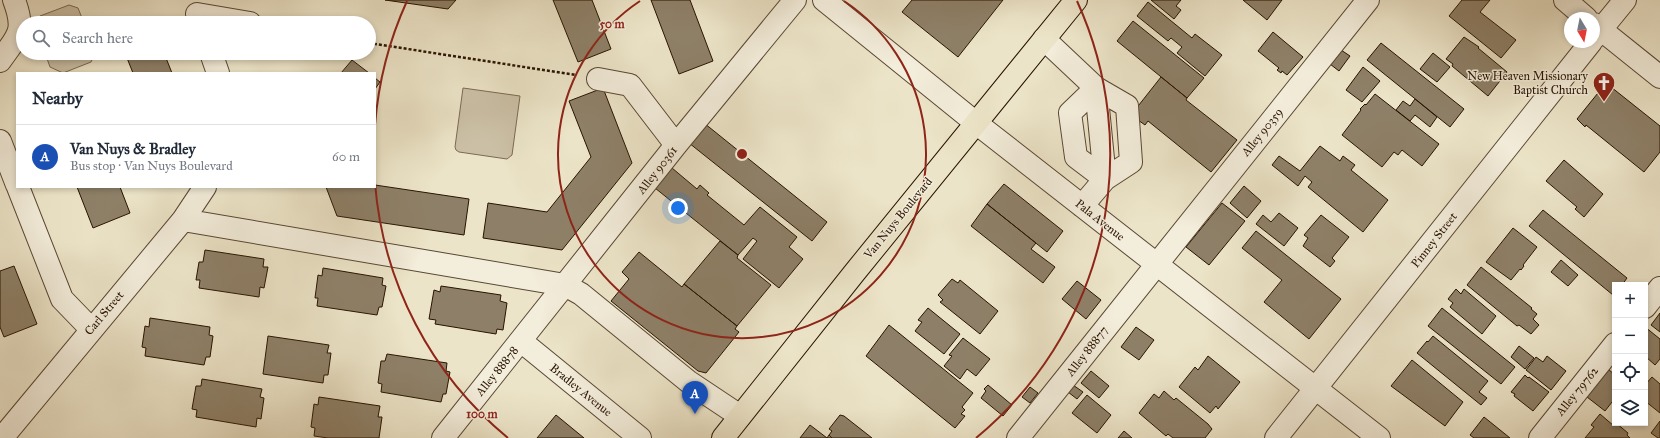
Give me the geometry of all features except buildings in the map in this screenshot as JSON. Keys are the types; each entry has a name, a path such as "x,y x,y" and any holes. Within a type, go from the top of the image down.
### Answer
{"main road":[{"name":"Van Nuys Boulevard","path":"723,438 1076,0"}],"street":[{"path":"14,0 20,16"},
{"name":"Alley 90361","path":"521,341 676,145 795,0"},
{"name":"Pala Avenue","path":"824,0 976,123 1379,438"},
{"name":"Alley 90359","path":"1157,264 1368,0"},
{"path":"1565,0 1576,12"},
{"name":"Pinney Street","path":"1600,23 1625,0"},
{"path":"196,12 216,16"},
{"path":"1600,35 1660,77"},
{"path":"0,61 16,38"},
{"path":"1044,39 1096,88 1127,106 1131,162 1105,178 1082,206"},
{"name":"Pinney Street","path":"1276,438 1579,48"},
{"path":"213,60 218,72"},
{"path":"598,79 630,85 676,145"},
{"path":"1096,88 1105,178"},
{"path":"0,141 16,183"},
{"path":"18,188 62,299 91,329"},
{"name":"Carl Street","path":"2,438 183,220 204,188"},
{"path":"183,220 565,285 581,294 689,382 740,416"},
{"name":"Alley 88877","path":"1018,438 1157,264"},
{"path":"1648,303 1660,288"},
{"name":"Alley 88878","path":"443,438 521,341"},
{"name":"Bradley Avenue","path":"521,341 640,438"},
{"name":"Alley 79762","path":"1540,438 1612,348"}],"path":[{"path":"376,44 598,79"}],"shaded area":[{"path":"69,5 78,8 81,16 40,16"},
{"path":"48,60 92,60 91,62 66,72 61,72 50,67"},
{"path":"463,88 520,96 512,155 507,159 459,152 456,150 455,147"}],"place":[{"name":"New Heaven Missionary Baptist Church","path":"1604,102"},
{"name":"Van Nuys & Bradley","path":"695,414"}]}
